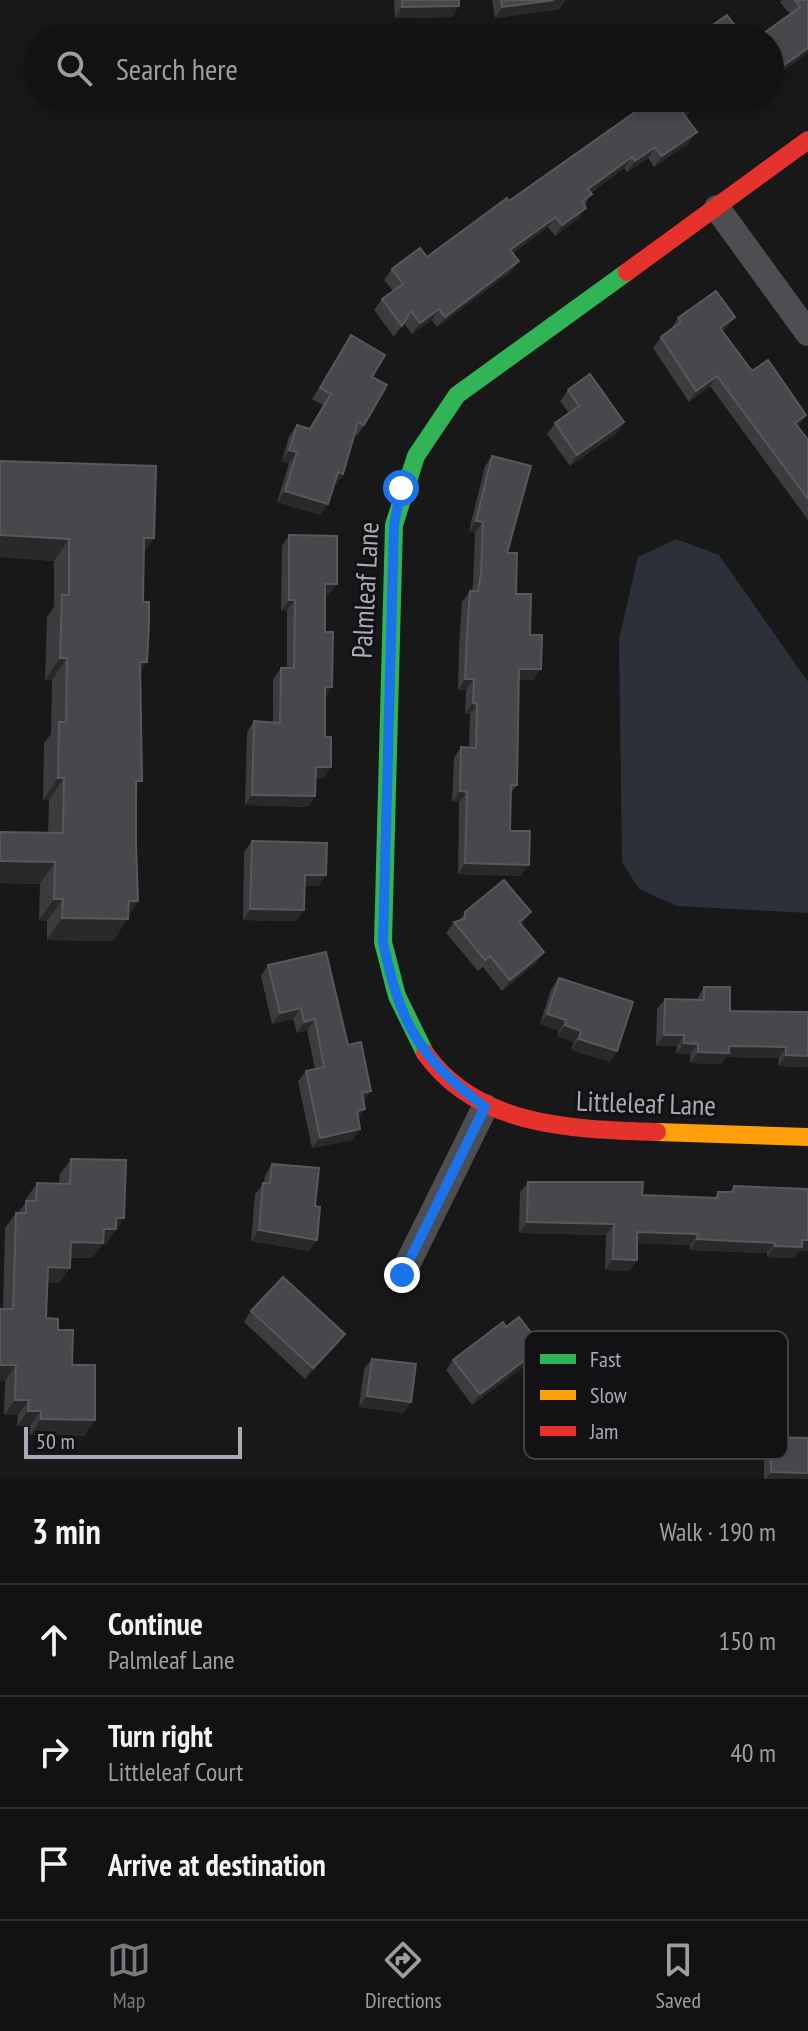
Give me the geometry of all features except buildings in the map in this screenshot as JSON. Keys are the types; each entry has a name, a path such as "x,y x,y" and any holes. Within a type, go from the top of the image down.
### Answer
{"street":[{"name":"Palmleaf Lane","path":"485,1107 428,1059 394,994 383,942 394,525 401,488 413,454 433,422 457,395 808,140"},
{"path":"717,208 808,333"},
{"path":"402,1275 485,1107"},
{"name":"Littleleaf Lane","path":"485,1107 521,1120 563,1128 808,1137"}],"shaded area":[{"path":"676,539 719,555 808,682 808,913 677,906 639,889 622,862 619,639 638,557"}],"traffic: fast":[{"path":"425,1053 397,996 383,942 394,525 416,456 457,395 627,272"}],"traffic: slow":[{"path":"657,1132 808,1137"}],"traffic: jam":[{"path":"627,272 808,140"},
{"path":"425,1053 447,1078 472,1097 500,1110 530,1120 561,1125 657,1132"}],"route":[{"path":"401,488 394,525 383,942 394,994 414,1037 428,1059 452,1083 485,1107 402,1275"}]}
